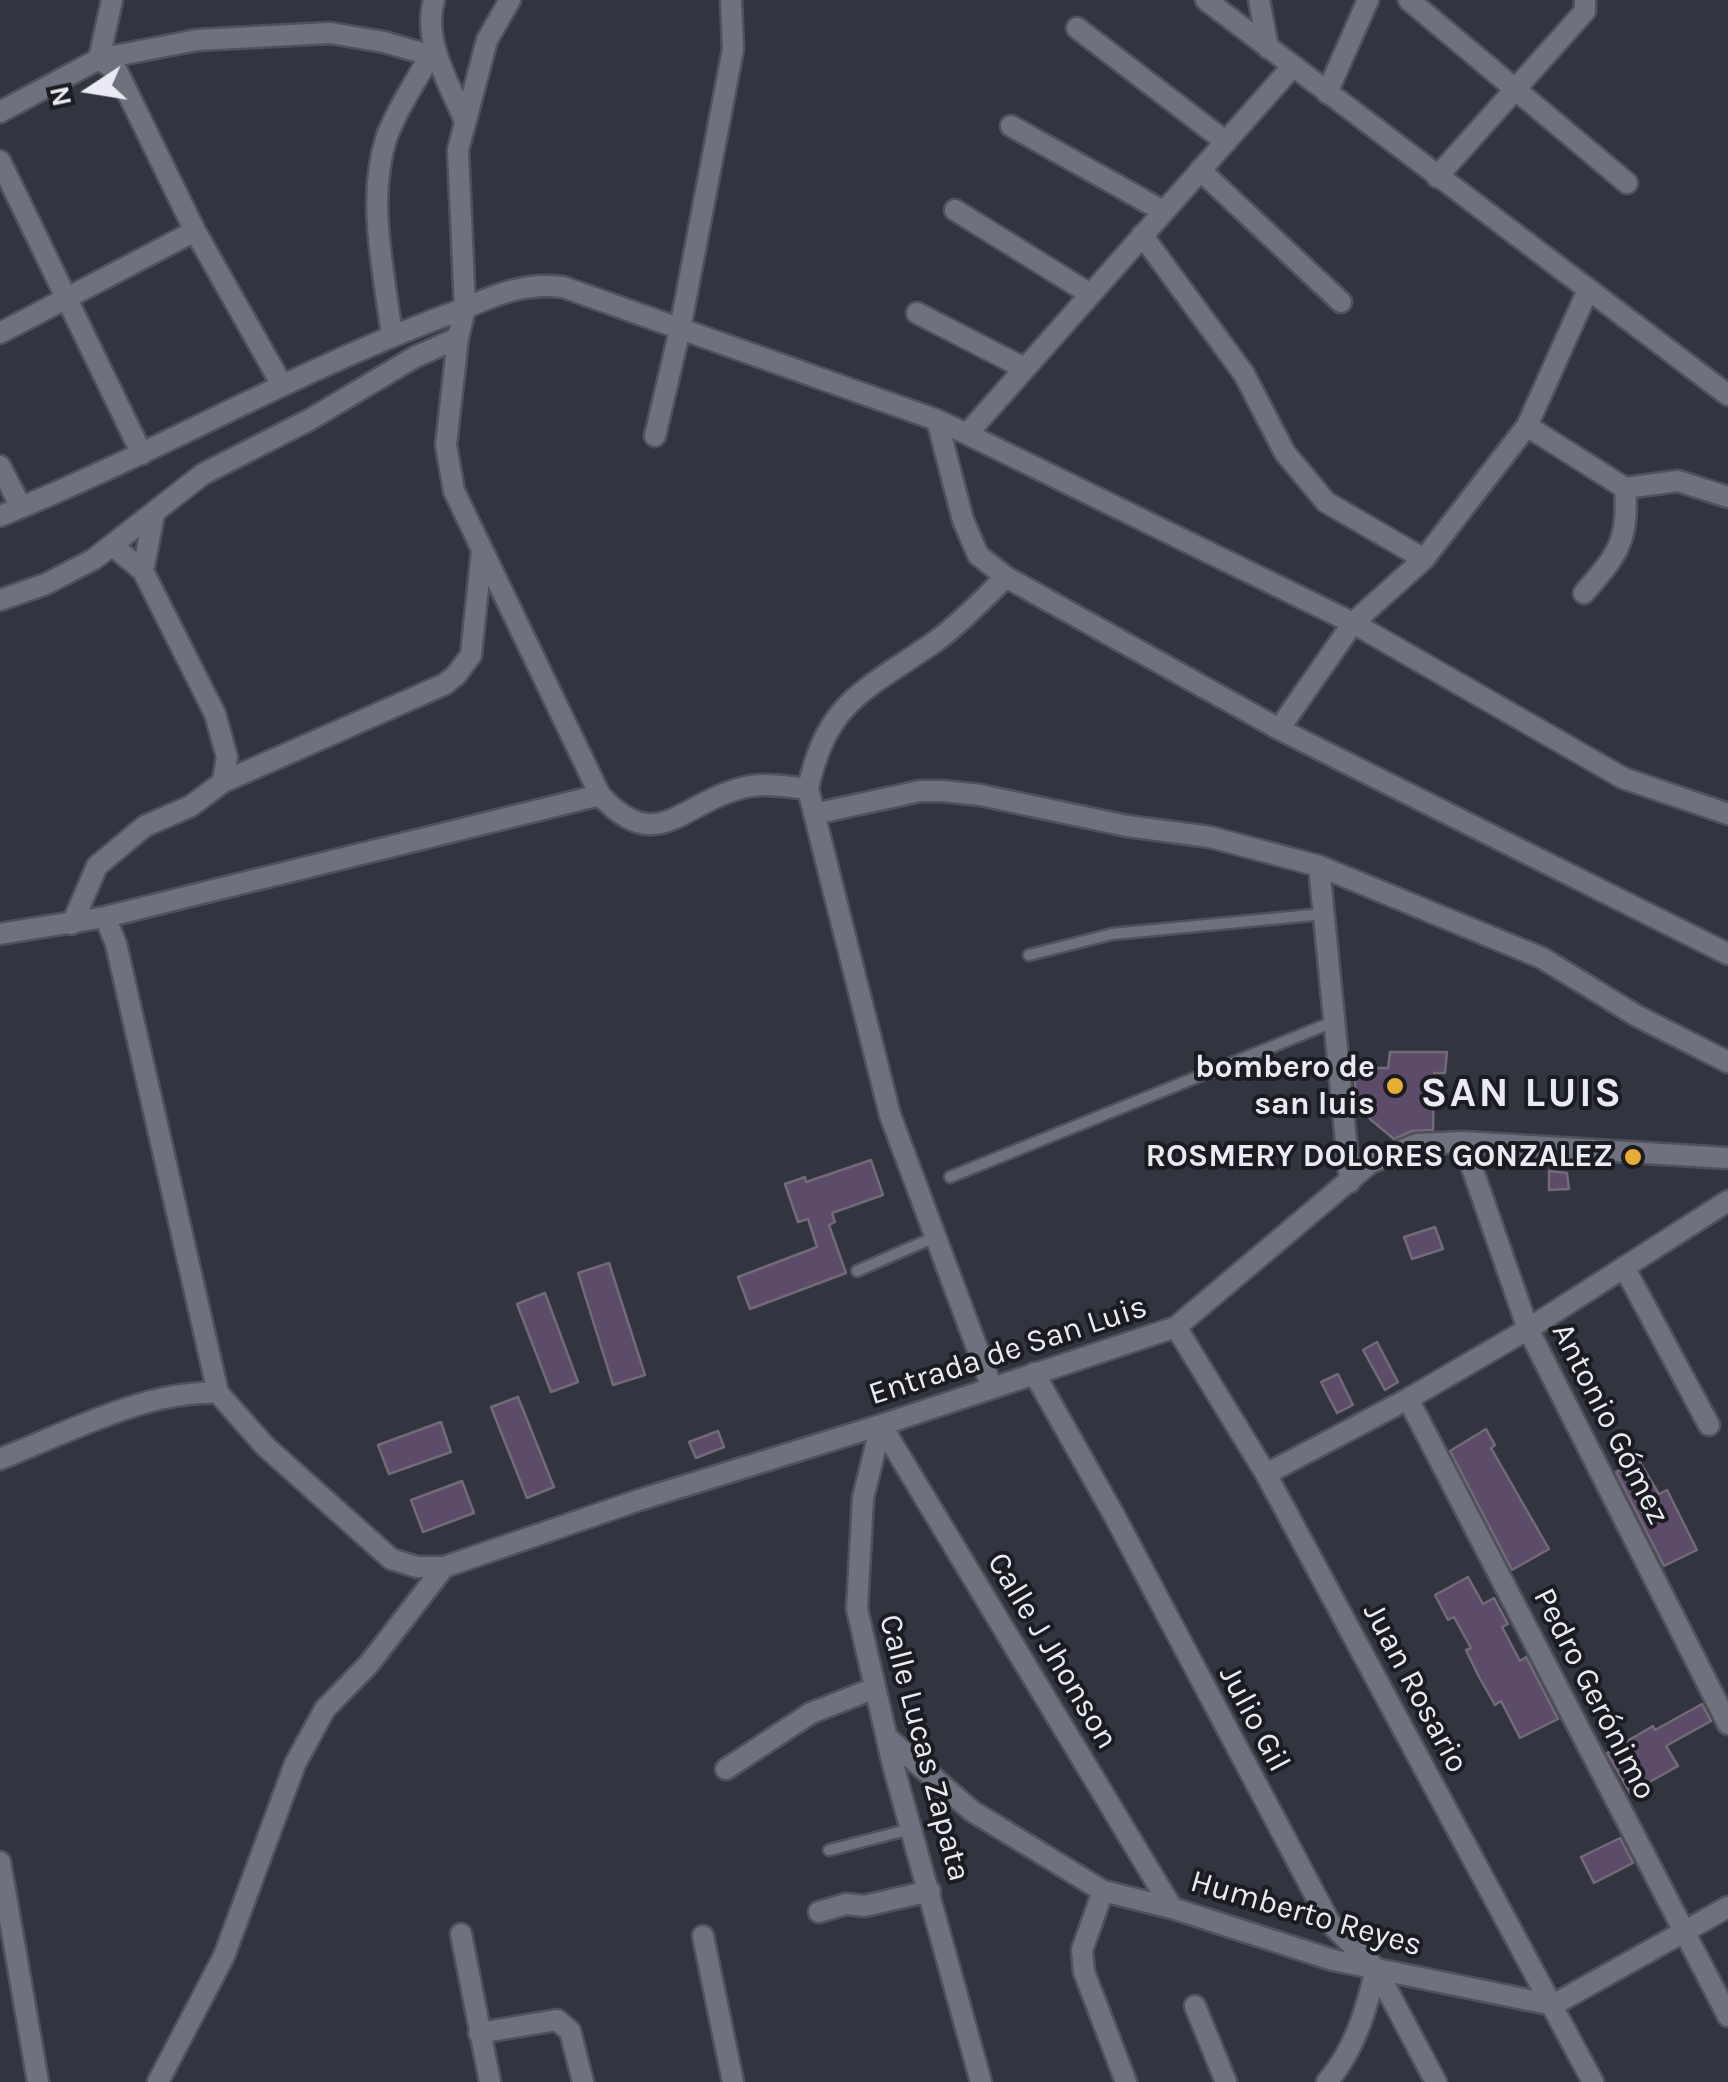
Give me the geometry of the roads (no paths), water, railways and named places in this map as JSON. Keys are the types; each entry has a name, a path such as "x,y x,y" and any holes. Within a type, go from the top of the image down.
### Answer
{"street":[{"path":"99,58 112,0"},
{"path":"434,0 430,14 434,45 464,119"},
{"path":"510,0 487,40 458,150 465,309 446,444 454,491 600,796 616,813 632,823 658,824 736,789 770,784 808,789"},
{"path":"655,436 680,329 733,49 731,0"},
{"path":"1206,0 1728,395"},
{"path":"1259,0 1268,48"},
{"path":"1328,94 1368,0"},
{"path":"1409,0 1627,183"},
{"path":"1437,177 1585,11 1585,0"},
{"path":"1077,28 1226,142"},
{"path":"0,112 99,58 198,40 330,33 422,53 427,58 388,136 378,173 380,245 392,336"},
{"path":"99,58 117,71 195,232 282,385"},
{"path":"968,434 1292,67"},
{"path":"1012,126 1163,211"},
{"path":"0,161 142,454"},
{"path":"1200,170 1341,302"},
{"path":"955,210 1090,294"},
{"path":"0,332 195,232"},
{"path":"1142,235 1244,374 1285,453 1326,502 1424,559"},
{"path":"0,516 142,454 282,385 502,291 538,283 563,286 968,434 1353,623 1623,778 1728,814"},
{"path":"1279,730 1353,623 1424,559 1527,426 1588,290"},
{"path":"917,313 1024,368"},
{"path":"0,600 46,584 94,559 203,474 309,420 415,356 458,338"},
{"path":"937,420 963,520 978,555 1006,578 1279,730 1728,954"},
{"path":"1527,426 1624,488 1678,481 1728,497"},
{"path":"0,466 21,508"},
{"path":"1584,593 1612,561 1627,522 1624,488"},
{"path":"143,570 154,514"},
{"path":"112,546 143,570 215,714 227,757 223,782"},
{"path":"72,924 97,866 146,826 191,806 223,782 456,676 471,656 482,548"},
{"path":"992,1388 890,1115 808,789 815,753 835,717 875,681 939,639 1006,578"},
{"path":"814,814 942,791 980,795 1128,826 1210,837 1320,866 1542,958 1638,1016 1728,1062"},
{"path":"0,934 104,918 600,796"},
{"path":"1320,866 1350,1182"},
{"path":"104,918 116,944 218,1393 266,1446 392,1558 418,1568 444,1567"},
{"name":"Entrada de San Luis","path":"444,1567 1176,1327 1370,1163 1417,1144 1462,1142 1728,1158"},
{"name":"Antonio Gómez","path":"1462,1142 1528,1329 1728,1724"},
{"path":"1266,1474 1528,1329 1728,1202"},
{"path":"1624,1268 1709,1425"},
{"name":"Juan Rosario","path":"1176,1327 1266,1474 1593,2082"},
{"name":"Julio Gil","path":"1034,1373 1114,1515 1330,1923 1376,1970 1436,2082"},
{"path":"0,1458 145,1402 193,1392 218,1393"},
{"name":"Pedro Gerónimo","path":"1408,1398 1728,2016"},
{"name":"Calle Lucas Zapata","path":"881,1426 864,1498 856,1609 893,1765 981,2082"},
{"name":"Calle J Jhonson","path":"881,1426 1172,1908"},
{"path":"158,2082 224,1956 296,1764 324,1709 369,1664 444,1567"},
{"path":"726,1769 810,1713 875,1688"},
{"name":"Humberto Reyes","path":"890,1740 972,1811 1103,1891 1172,1908 1333,1960 1553,2005"},
{"path":"1,1868 38,2082"},
{"path":"819,1912 930,1891"},
{"path":"1103,1891 1082,1950 1084,1972 1126,2082"},
{"path":"1553,2005 1728,1907"},
{"path":"461,1934 490,2082"},
{"path":"703,1936 733,2082"},
{"path":"1327,2082 1348,2058 1376,1970"},
{"path":"1195,2006 1226,2082"},
{"path":"479,2032 557,2020 570,2031 583,2082"}],"lane":[{"path":"1029,954 1112,934 1324,914"},
{"path":"950,1177 1334,1021"},
{"path":"857,1271 935,1237"},
{"path":"829,1850 912,1829"}],"place":[{"name":"bombero de san luis","path":"1395,1086"},
{"name":"ROSMERY DOLORES GONZALEZ","path":"1633,1157"}],"district":[{"name":"SAN LUIS","path":"1522,1094"}]}
